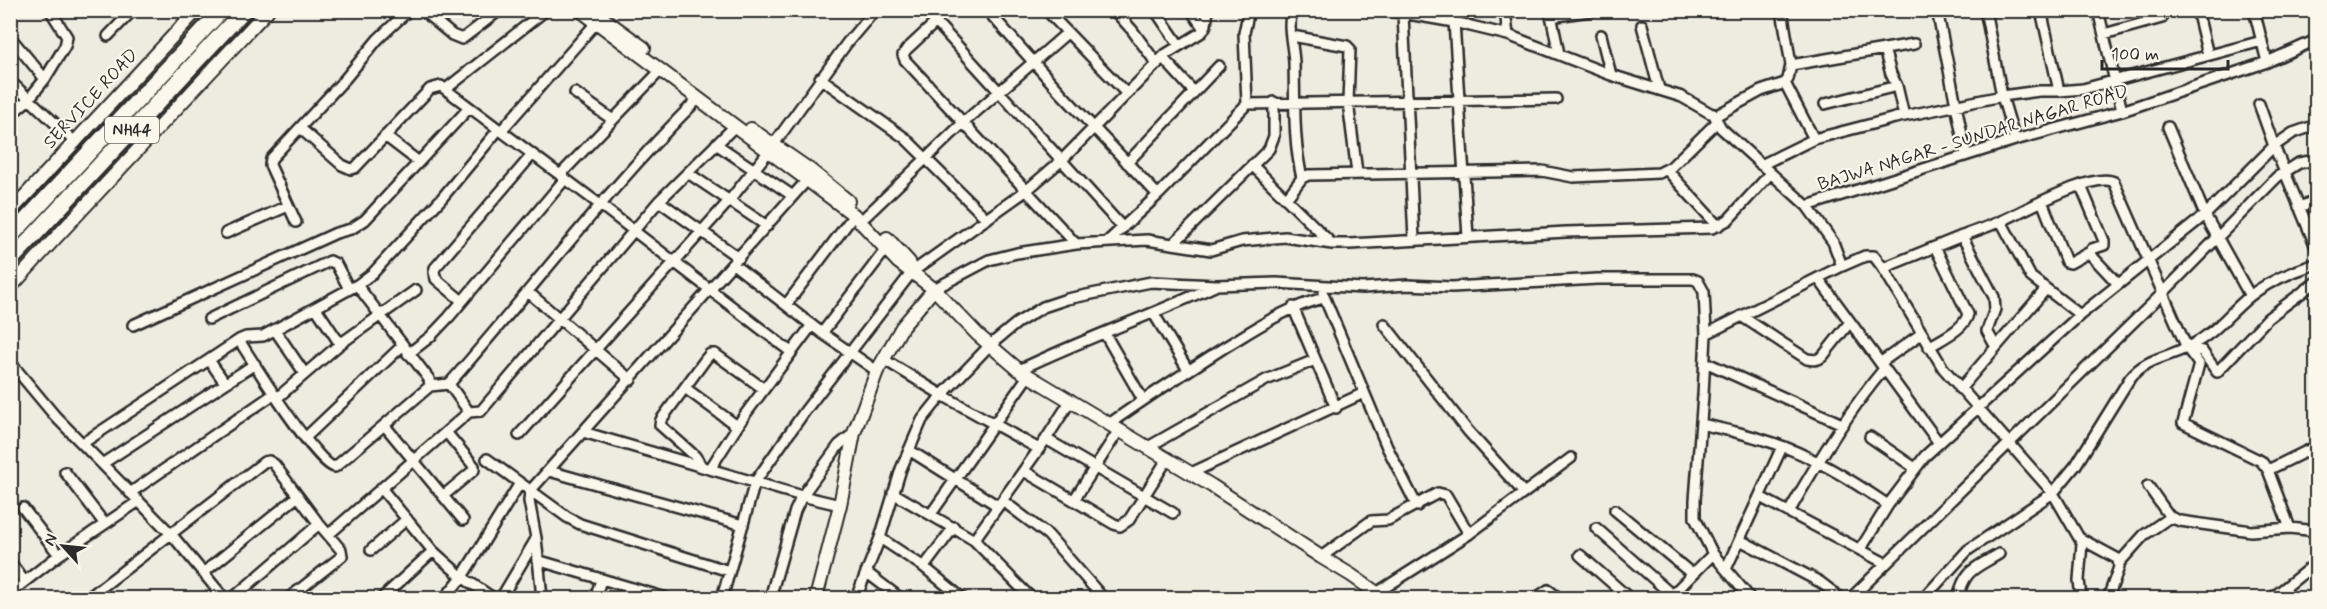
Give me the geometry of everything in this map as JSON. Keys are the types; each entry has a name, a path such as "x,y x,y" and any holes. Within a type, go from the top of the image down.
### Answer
{"highway":[{"name":"NH44","path":"10,237 222,10"},
{"name":"NH44","path":"10,261 244,10"}],"street":[{"path":"10,115 28,100 45,80 65,46 67,37 50,10"},
{"path":"108,36 133,10"},
{"name":"SERVICE ROAD","path":"10,212 76,143 196,10"},
{"path":"10,288 268,10"},
{"path":"296,222 270,165 274,153 345,79 378,39 409,10"},
{"path":"422,10 452,35 462,39 500,10"},
{"path":"446,89 546,10"},
{"path":"580,10 734,126 833,188 860,216 904,255 912,272"},
{"path":"592,10 741,123 808,179 860,216 898,262 934,289 978,335 1024,373 1168,458 1381,595 1469,534 1571,458"},
{"path":"519,435 729,201 771,148 820,78 875,10"},
{"path":"925,10 1123,228"},
{"path":"987,10 1158,195"},
{"path":"1114,10 1160,61 1194,92"},
{"path":"1155,10 1179,45"},
{"path":"1191,10 1204,29"},
{"path":"722,598 755,482 804,411 912,272 1027,190 1062,160 1160,61 1204,29 1208,10"},
{"path":"1247,104 1244,33 1249,10"},
{"path":"1292,10 1290,20 1296,147 1302,178"},
{"path":"1385,10 1403,14 1417,13 1451,18 1508,35 1611,75 1682,96 1715,119 1770,174 1807,206 1833,242 1842,266"},
{"path":"1504,10 1508,35"},
{"path":"1558,54 1551,14 1595,10"},
{"path":"1286,199 1302,178 1308,175 1542,171 1573,177 1659,173 1667,170 1720,115 1761,91 1785,83 1791,66 1782,12 1793,10"},
{"path":"1937,10 1966,155"},
{"path":"1985,10 2002,96 2015,140"},
{"path":"2041,10 2059,92"},
{"path":"2098,10 2122,111"},
{"path":"2197,10 2208,55"},
{"path":"2254,10 2267,62"},
{"path":"1051,12 1067,33 1126,93"},
{"path":"1403,14 1414,239"},
{"path":"1451,18 1460,99 1468,237"},
{"path":"2104,34 2162,18"},
{"path":"936,22 906,50 903,57 1076,244"},
{"path":"83,443 239,340 246,337 263,336 275,330 353,287 373,273 390,257 596,23"},
{"path":"1642,25 1659,89"},
{"path":"786,305 860,216 1067,33"},
{"path":"1601,35 1611,75"},
{"path":"1292,36 1349,47 1351,53 1348,102 1357,173"},
{"path":"10,37 45,80"},
{"name":"BAJWA NAGAR - SUNDAR NAGAR ROAD","path":"1807,206 2015,140 2122,111 2267,62 2316,40"},
{"path":"1761,165 1814,139 1904,116 2002,96 2083,89 2262,41"},
{"path":"1791,66 1914,44"},
{"path":"10,56 20,49"},
{"path":"1884,49 1897,86 1904,116"},
{"path":"1127,163 1219,66"},
{"path":"305,438 405,350 430,337 562,177 661,70"},
{"path":"820,78 905,138 987,219"},
{"path":"10,81 76,143"},
{"path":"1785,83 1814,139"},
{"path":"300,128 342,165 351,169 355,168 430,89 435,86 446,89 674,261 790,352"},
{"path":"1826,104 1897,86"},
{"path":"575,93 613,120"},
{"path":"239,340 305,438 327,465 335,467 430,386 448,384 599,204 654,143 698,99"},
{"path":"1107,242 1158,195 1247,104 1556,99"},
{"path":"1173,244 1272,142 1274,102"},
{"path":"2259,104 2298,207 2316,247"},
{"path":"133,325 336,233 351,229 365,220 469,108"},
{"path":"1860,550 1888,505 1915,468 1939,443 2080,315 2205,215 2274,146 2293,133 2316,125"},
{"path":"328,535 468,412 481,411 659,201 734,126"},
{"path":"2168,127 2205,215 2250,296"},
{"path":"385,135 419,162"},
{"path":"716,144 793,196"},
{"path":"462,301 436,279 435,268 532,155"},
{"path":"1851,598 2163,293 2284,170 2316,159"},
{"path":"1252,165 1332,244"},
{"path":"1667,170 1718,226"},
{"path":"688,173 767,226"},
{"path":"816,598 840,505 854,433 883,359 902,327 934,289 989,260 1017,253 1076,244 1147,240 1211,250 1242,241 1285,237 1332,244 1718,226 1728,220 1770,174"},
{"path":"542,598 530,491 808,179"},
{"path":"1883,268 2081,186 2106,180 2114,182 2187,348 2199,364 2183,423 2254,456 2268,470 2290,528"},
{"path":"2042,201 2066,262 2070,263 2092,249 2102,247 2104,241 2081,186"},
{"path":"659,201 701,231 786,305 849,353 877,371"},
{"path":"2298,207 2316,201"},
{"path":"226,233 288,206"},
{"path":"2001,221 2026,269 2046,289 2080,315"},
{"path":"1962,236 1994,297 1995,309 1987,331 1996,347"},
{"path":"1929,347 1962,324 1968,314 1935,247"},
{"path":"822,333 886,249"},
{"path":"2090,252 2118,284"},
{"path":"1706,334 1842,266 1870,255 1877,259 1943,368 2053,492 2081,539 2080,598"},
{"path":"209,319 330,261 336,264 429,379 430,386"},
{"path":"1924,598 1968,550 2053,492 2076,465 2136,369 2144,363 2173,355 2187,348 2220,327 2250,296 2295,271 2316,264"},
{"path":"1818,278 1939,443"},
{"path":"856,598 880,538 893,493 922,420 942,395 990,345 1023,318 1043,307 1066,299 1139,283 1216,285 1276,283 1363,288 1407,285 1452,287 1597,279 1693,279 1698,281 1704,292 1705,362 1695,511 1697,524 1713,554 1750,598"},
{"path":"2187,348 2202,351 2217,372 2268,318 2316,282"},
{"path":"931,514 994,422 1024,373 1070,346 1154,314 1216,285"},
{"path":"1320,286 1387,447 1417,506"},
{"path":"1960,388 2046,289"},
{"path":"130,493 275,396 340,344 416,290"},
{"path":"528,291 631,380"},
{"path":"1074,500 1114,427 1143,400 1293,307 1324,298"},
{"path":"1293,307 1336,408"},
{"path":"316,308 340,344"},
{"path":"1154,314 1188,370"},
{"path":"1741,316 1807,359 1813,360 1818,360 1823,356 1850,322"},
{"path":"1384,324 1468,431 1524,493"},
{"path":"706,468 812,325"},
{"path":"275,330 305,374"},
{"path":"1105,334 1143,400"},
{"path":"1789,512 1817,462 1882,366 1921,334"},
{"path":"706,468 660,425 661,420 713,353 764,389"},
{"path":"883,359 1039,449"},
{"path":"209,360 225,383"},
{"path":"1148,447 1266,380 1315,360"},
{"path":"10,362 37,396 172,535 224,598"},
{"path":"1705,362 1842,424"},
{"path":"102,464 255,364"},
{"path":"448,384 468,412"},
{"path":"685,388 737,426"},
{"path":"1191,473 1336,408 1364,393"},
{"path":"974,540 1024,471 1071,400"},
{"path":"1701,424 1766,440 1817,462 1859,485 1888,505"},
{"path":"385,426 463,520"},
{"path":"443,496 474,470 474,466 446,432"},
{"path":"583,432 801,496 840,505"},
{"path":"770,598 801,496 839,445 854,433"},
{"path":"1870,437 1915,468"},
{"path":"1046,439 1173,513"},
{"path":"1726,569 1782,447"},
{"path":"2268,470 2311,449"},
{"path":"909,450 1048,535 1102,598"},
{"path":"1024,471 1114,525 1120,526 1129,520 1168,458"},
{"path":"487,459 580,524 729,571"},
{"path":"88,598 264,462 269,461 274,464 341,550 341,558 289,598"},
{"path":"549,471 743,525"},
{"path":"65,472 104,523"},
{"path":"445,598 462,577 520,483"},
{"path":"2148,486 2170,517 2180,521 2251,531 2290,528 2316,531"},
{"path":"381,488 433,551 462,577 493,598"},
{"path":"893,493 974,540 1031,598"},
{"path":"1321,557 1371,521 1389,520 1435,494 1444,493 1469,534"},
{"path":"203,573 297,496"},
{"path":"1761,497 1885,563"},
{"path":"10,592 58,555 139,501"},
{"path":"24,508 58,555"},
{"path":"1615,510 1692,574"},
{"path":"2108,598 2119,563 2144,534 2170,517"},
{"path":"371,550 407,519"},
{"path":"233,598 319,524"},
{"path":"924,567 954,527"},
{"path":"1596,528 1671,597 1713,554"},
{"path":"501,598 536,538"},
{"path":"880,538 924,567 962,598"},
{"path":"2081,539 2116,557 2119,563"},
{"path":"1740,540 1820,582 1841,598"},
{"path":"382,598 433,551"},
{"path":"1958,598 1969,572 1999,554"},
{"path":"1580,555 1629,598"},
{"path":"537,560 666,598"},
{"path":"10,562 24,581"},
{"path":"2272,598 2316,563"},
{"path":"866,572 900,598"},
{"path":"595,598 601,580"},
{"path":"1536,598 1548,590 1559,598"}]}
